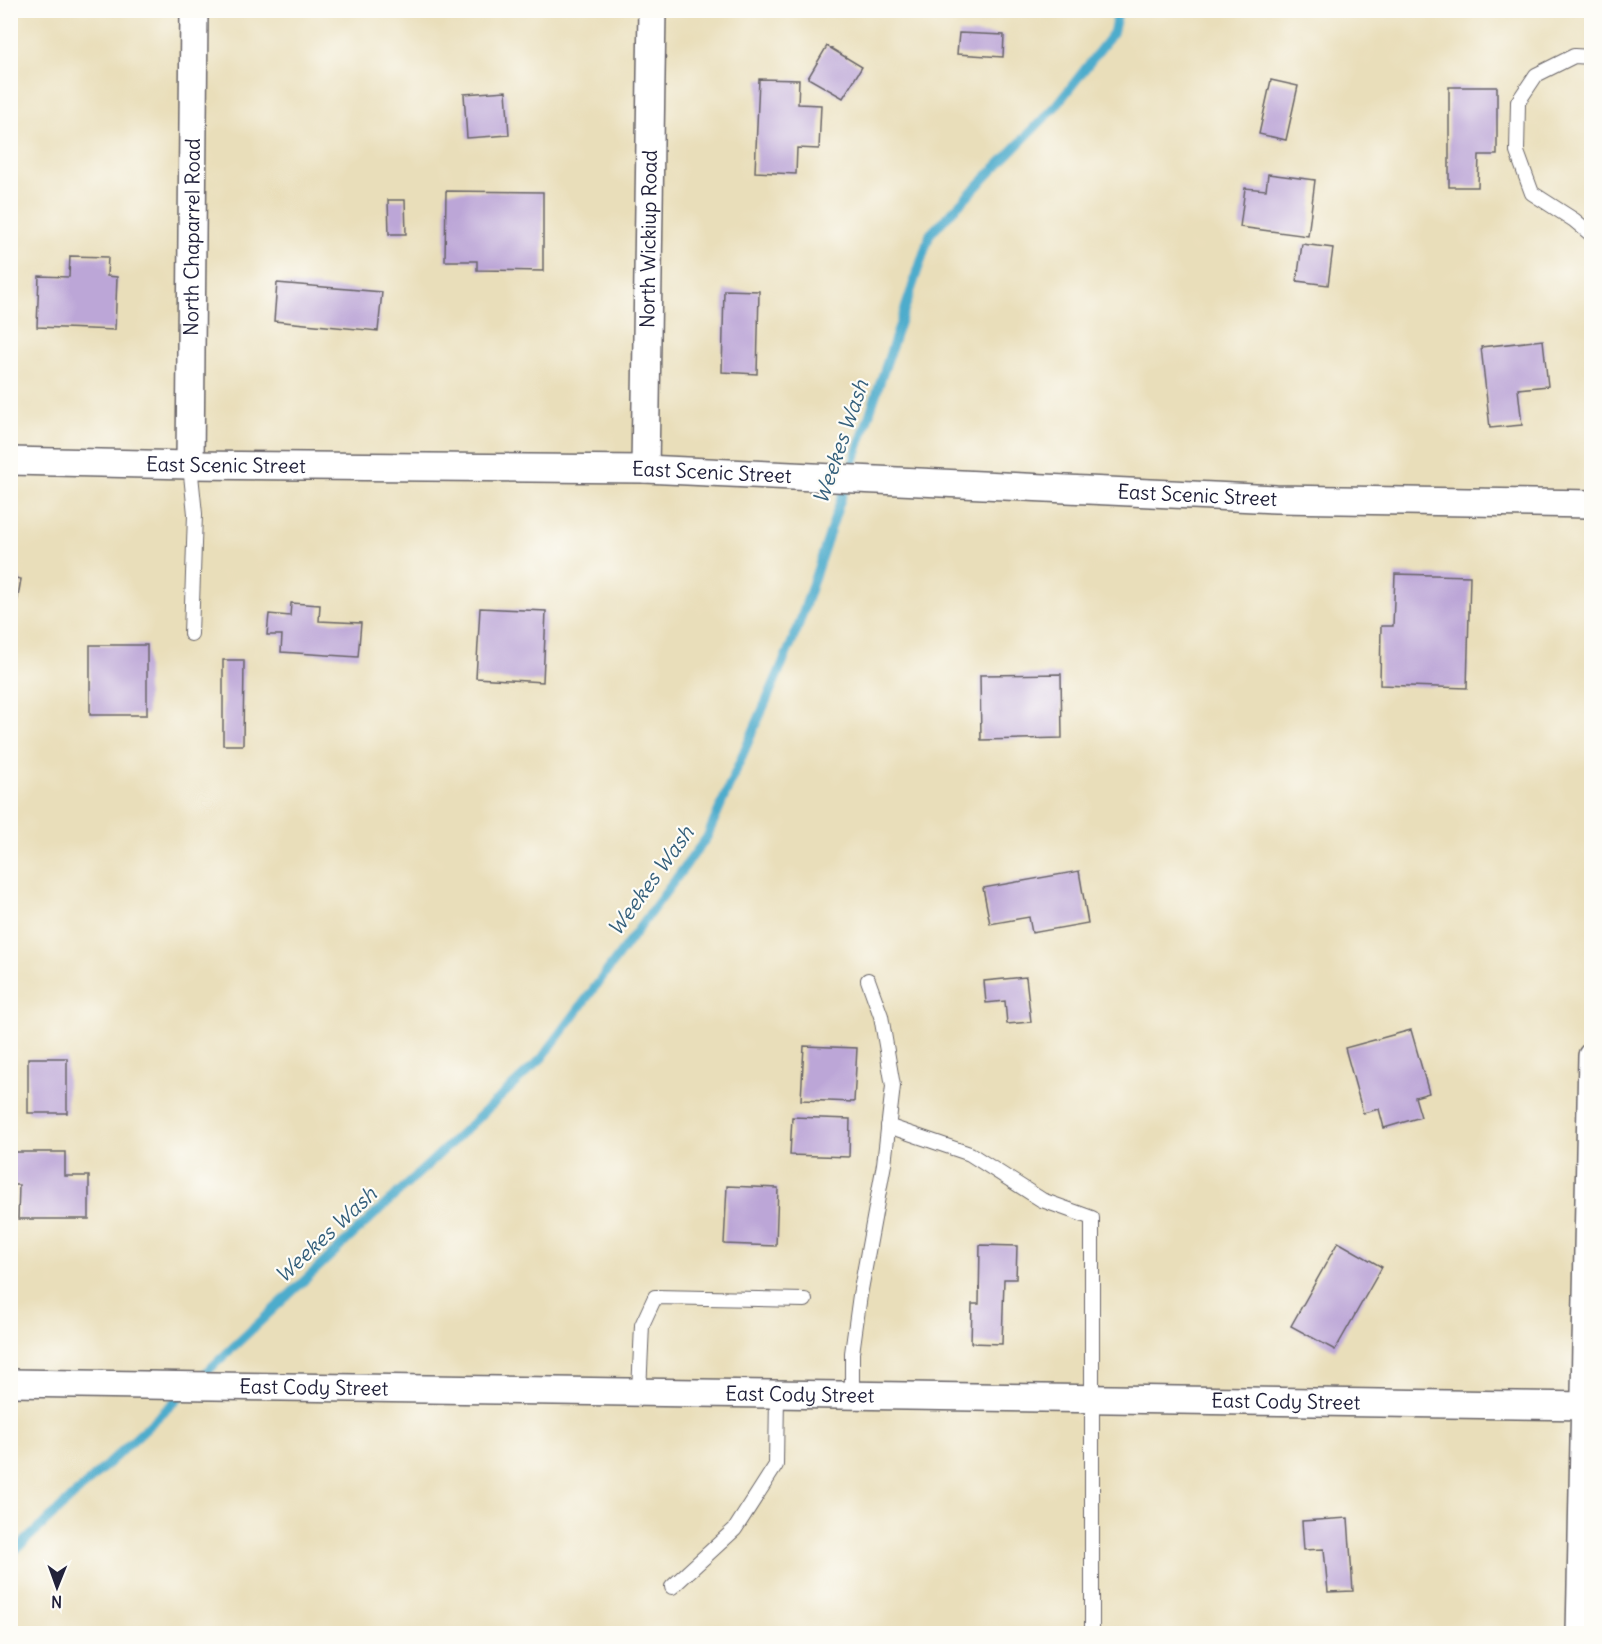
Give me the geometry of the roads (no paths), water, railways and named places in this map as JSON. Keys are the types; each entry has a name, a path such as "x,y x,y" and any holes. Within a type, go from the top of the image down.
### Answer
{"street":[{"name":"North Chaparrel Road","path":"190,465 194,10"},
{"name":"North Wickiup Road","path":"645,469 652,10"},
{"name":"East Scenic Street","path":"10,461 645,469 1276,499 1592,504"},
{"path":"1580,1634 1588,1406 1592,1056"},
{"name":"East Cody Street","path":"10,1383 1588,1406"}],"lane":[{"path":"1592,57 1574,56 1536,75 1518,102 1517,152 1532,193 1574,220 1592,235"},
{"path":"190,465 195,514 191,634"},
{"path":"852,1395 852,1353 884,1164 893,1086 881,1016 868,980"},
{"path":"888,1126 970,1154 1042,1200 1092,1218 1092,1634"},
{"path":"639,1392 642,1325 655,1297 804,1300"},
{"path":"672,1587 735,1529 776,1465 777,1394"}],"waterway":[{"name":"Weekes Wash","path":"199,1379 542,1058 707,837 797,630 930,234 1056,106 1113,33 1119,10"},
{"name":"Weekes Wash","path":"10,1555 186,1391"}]}
